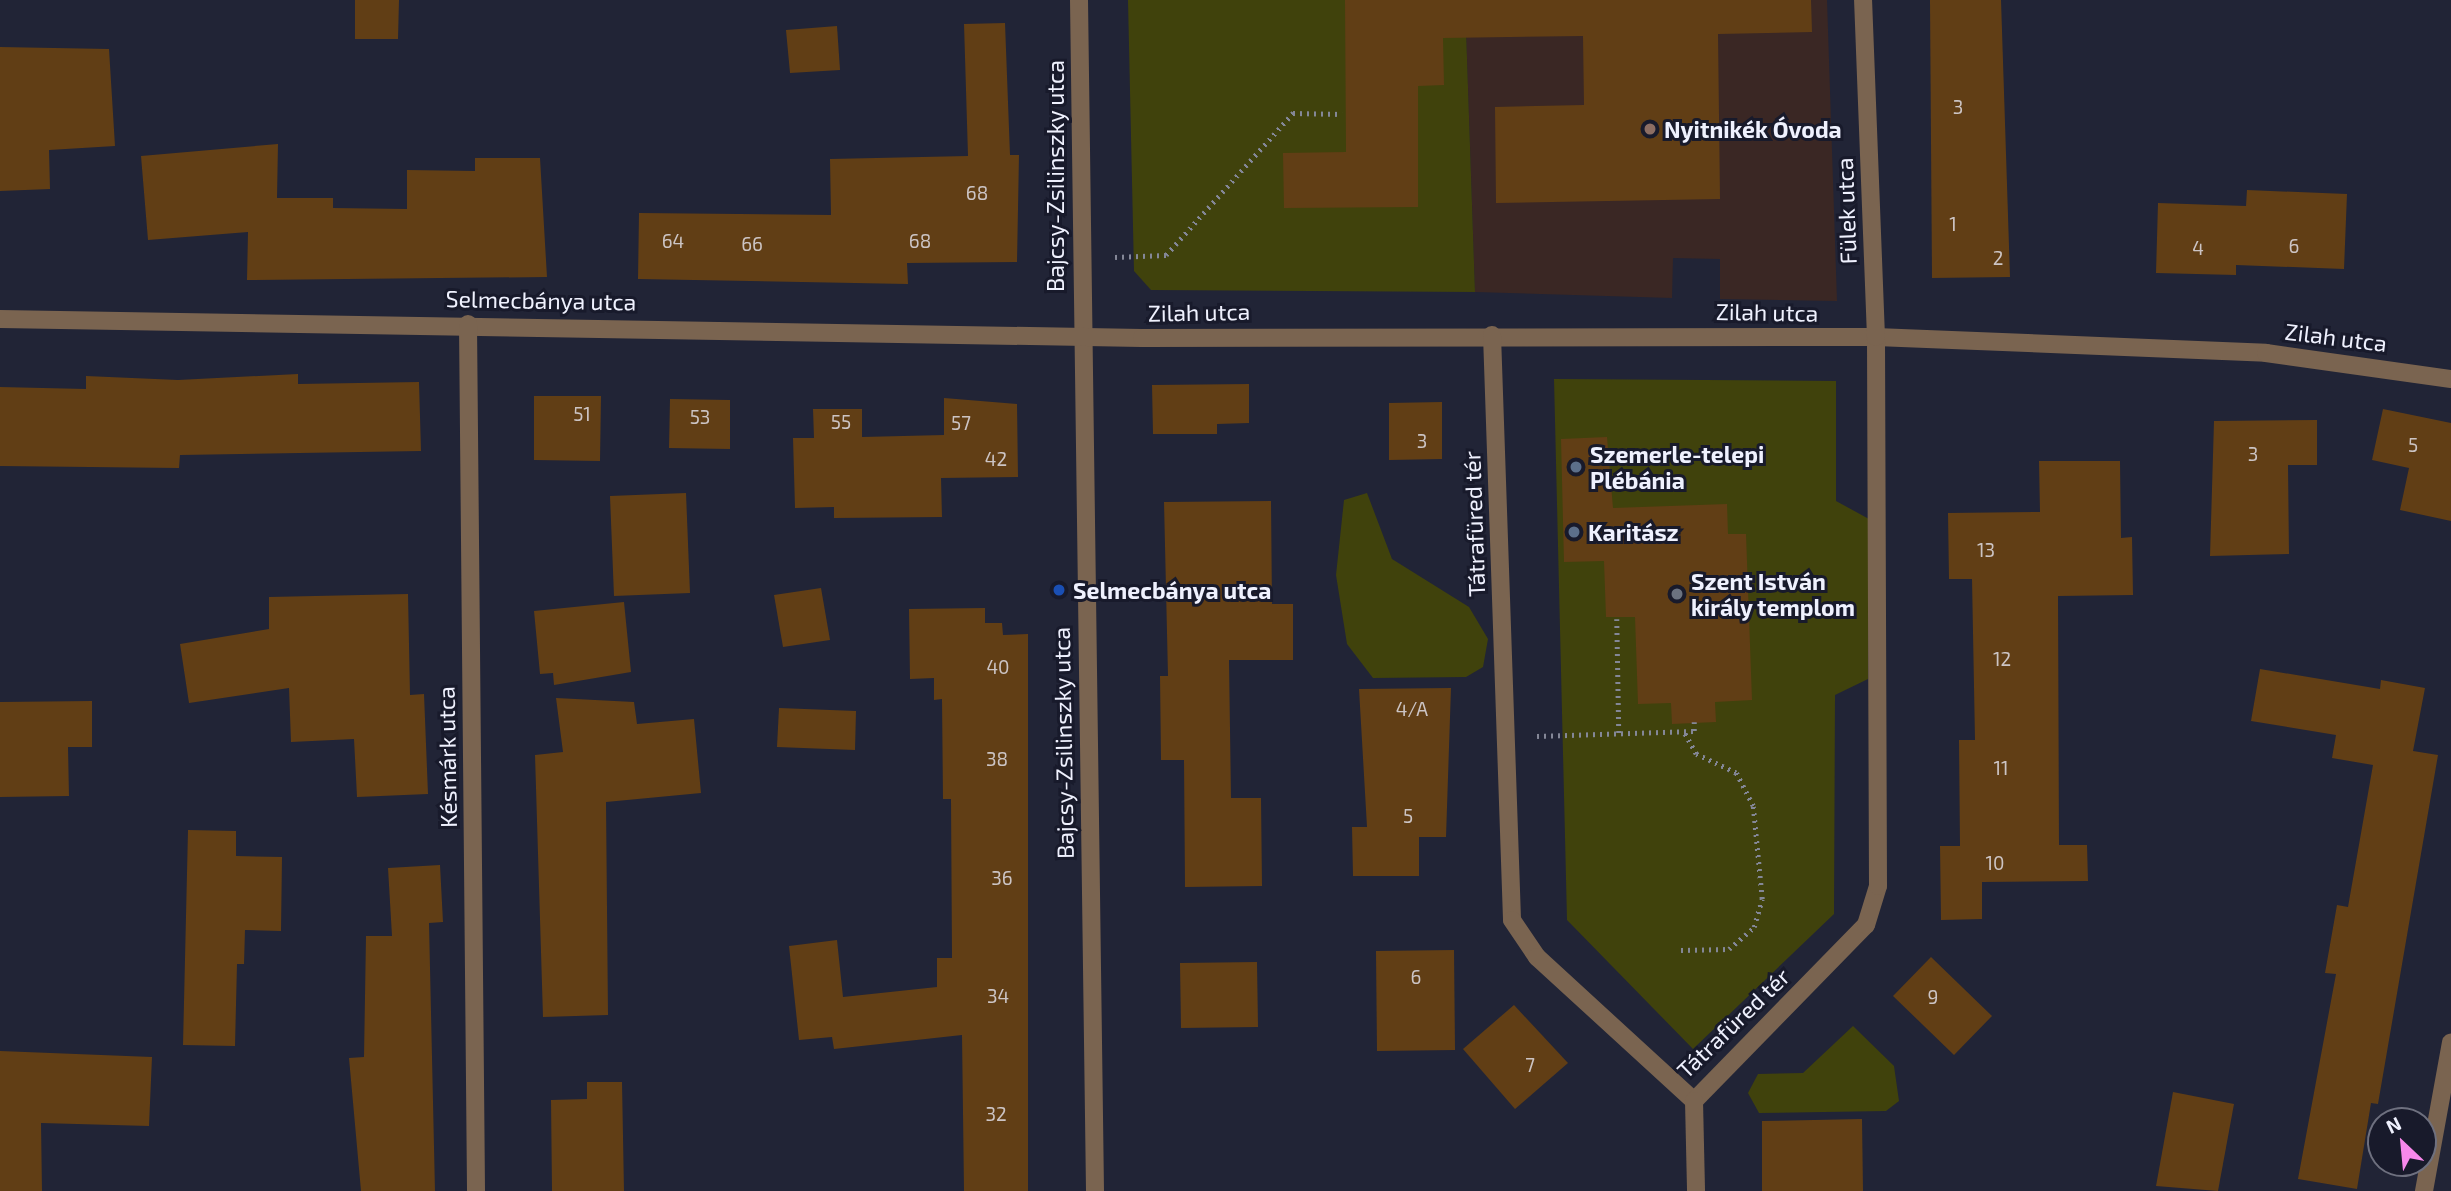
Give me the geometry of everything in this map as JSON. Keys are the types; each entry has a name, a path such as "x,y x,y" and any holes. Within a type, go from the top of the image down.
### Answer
{"street":[{"name":"Bajcsy-Zsilinszky utca","path":"1079,0 1081,334 1095,1191"},
{"name":"Fülek utca","path":"1863,0 1875,337"},
{"name":"Selmecbánya utca","path":"0,320 1081,334"},
{"name":"Késmárk utca","path":"468,324 476,1191"},
{"name":"Zilah utca","path":"1081,334 1875,337 2266,353 2451,379"},
{"name":"Tátrafüred tér","path":"1492,335 1512,920 1537,957 1695,1101 1866,925 1878,886 1875,337"},
{"path":"2424,1191 2451,1042"},
{"path":"1695,1101 1696,1191"}],"path":[{"path":"1133,256 1166,255 1293,113 1342,114"},
{"path":"1617,619 1619,733"},
{"path":"1506,738 1684,732 1694,731 1694,722"},
{"path":"1681,950 1729,949 1754,927 1762,899 1754,806 1736,773 1696,754 1684,732"}],"shaded area":[{"path":"1128,0 1465,0 1475,292 1151,290 1134,271"},
{"name":"Nyitnikék Óvoda","path":"1465,0 1827,0 1837,301 1720,299 1720,259 1673,258 1672,298 1475,292"},
{"path":"1554,379 1836,381 1836,501 1869,519 1868,679 1835,695 1834,914 1693,1049 1567,920"},
{"path":"1367,493 1392,559 1469,607 1488,639 1483,667 1466,677 1373,678 1347,644 1336,575 1344,500"},
{"path":"1853,1026 1894,1066 1899,1101 1886,1111 1759,1113 1748,1093 1758,1074 1803,1073"}],"building":[{"path":"355,0 399,0 398,39 355,39"},
{"path":"1345,0 1811,0 1812,32 1718,34 1720,199 1496,203 1495,107 1584,105 1583,36 1443,38 1444,85 1418,86 1418,207 1284,208 1283,153 1346,152"},
{"path":"1930,0 2001,0 2010,277 1932,278"},
{"path":"1005,23 1010,155 1019,155 1017,262 907,263 908,284 638,279 639,213 831,215 830,159 968,156 964,24"},
{"path":"837,26 840,70 790,73 786,30"},
{"path":"0,47 109,49 115,146 49,150 50,189 0,191"},
{"path":"278,144 277,198 333,198 333,208 407,209 407,170 475,171 475,158 540,158 547,277 247,280 248,232 148,240 141,156"},
{"path":"2247,190 2347,194 2344,269 2236,265 2236,275 2156,273 2158,203 2246,206"},
{"path":"298,374 298,384 419,382 421,451 180,455 179,468 0,466 0,387 86,389 86,376 178,380"},
{"path":"1249,384 1249,423 1217,424 1217,434 1153,434 1152,385"},
{"path":"534,396 601,396 600,461 534,460"},
{"path":"944,398 1017,404 1018,477 941,478 942,517 834,518 834,507 795,508 793,438 814,438 813,409 862,409 862,437 944,435"},
{"path":"670,399 730,400 730,449 669,448"},
{"path":"1442,402 1442,459 1389,460 1389,403"},
{"path":"2383,409 2451,423 2451,521 2400,510 2409,468 2372,460"},
{"path":"2317,420 2317,465 2288,465 2289,554 2210,556 2214,421"},
{"name":"Szent István király templom","path":"1607,437 1613,508 1727,504 1728,534 1746,534 1752,700 1715,702 1716,722 1672,724 1671,703 1638,704 1635,617 1606,617 1604,561 1564,562 1561,439"},
{"path":"2039,461 2120,461 2121,538 2132,537 2133,595 2058,596 2059,845 2087,845 2088,881 1982,882 1982,919 1941,920 1940,846 1960,846 1959,740 1975,740 1972,579 1949,579 1948,513 2040,512"},
{"path":"686,493 690,593 614,596 610,496"},
{"path":"1271,501 1272,604 1293,604 1293,660 1229,660 1231,798 1261,798 1262,886 1185,887 1184,760 1161,760 1160,676 1168,676 1164,502"},
{"path":"821,588 830,640 783,647 774,595"},
{"path":"408,594 410,695 424,694 428,794 357,797 354,739 291,742 289,688 189,703 180,644 269,629 269,597"},
{"path":"624,602 631,672 554,685 553,673 540,674 534,611"},
{"path":"985,608 985,623 1002,623 1003,635 1028,634 1028,1191 964,1191 962,1035 834,1049 832,1037 799,1040 789,946 837,940 843,997 937,987 937,958 952,958 951,799 943,799 942,699 934,700 934,678 910,679 909,609"},
{"path":"2260,669 2380,689 2381,680 2425,688 2413,751 2438,755 2378,1104 2371,1103 2370,1107 2367,1107 2367,1128 2357,1189 2298,1179 2336,974 2325,973 2337,905 2348,907 2373,765 2332,758 2336,735 2251,721"},
{"path":"1451,688 1446,837 1419,837 1419,876 1353,876 1352,827 1367,827 1359,689"},
{"path":"556,698 634,702 637,724 694,719 701,793 606,802 608,1015 543,1017 535,755 563,752"},
{"path":"92,701 92,747 68,747 69,796 0,797 0,702"},
{"path":"779,708 856,711 855,750 777,747"},
{"path":"188,830 236,831 236,856 282,857 281,931 245,930 244,964 237,964 235,1046 183,1045"},
{"path":"440,865 443,922 429,923 435,1191 361,1191 349,1058 364,1057 366,936 392,936 388,868"},
{"path":"1454,950 1455,1050 1377,1051 1376,951"},
{"path":"1931,957 1992,1016 1954,1055 1893,996"},
{"path":"1257,962 1258,1027 1181,1028 1180,963"},
{"path":"1514,1005 1568,1063 1515,1109 1463,1049"},
{"path":"0,1051 152,1057 149,1126 41,1123 42,1191 0,1191"},
{"path":"587,1082 622,1082 624,1191 552,1191 551,1100 587,1099"},
{"path":"2173,1092 2234,1104 2218,1191 2156,1186"},
{"path":"1862,1119 1863,1191 1762,1191 1762,1121"}],"place":[{"name":"Nyitnikék Óvoda","path":"1650,129"},
{"name":"Szemerle-telepi Plébánia","path":"1576,467"},
{"name":"Karitász","path":"1574,532"},
{"name":"Selmecbánya utca","path":"1059,590"},
{"name":"Szent István király templom","path":"1677,594"}]}
